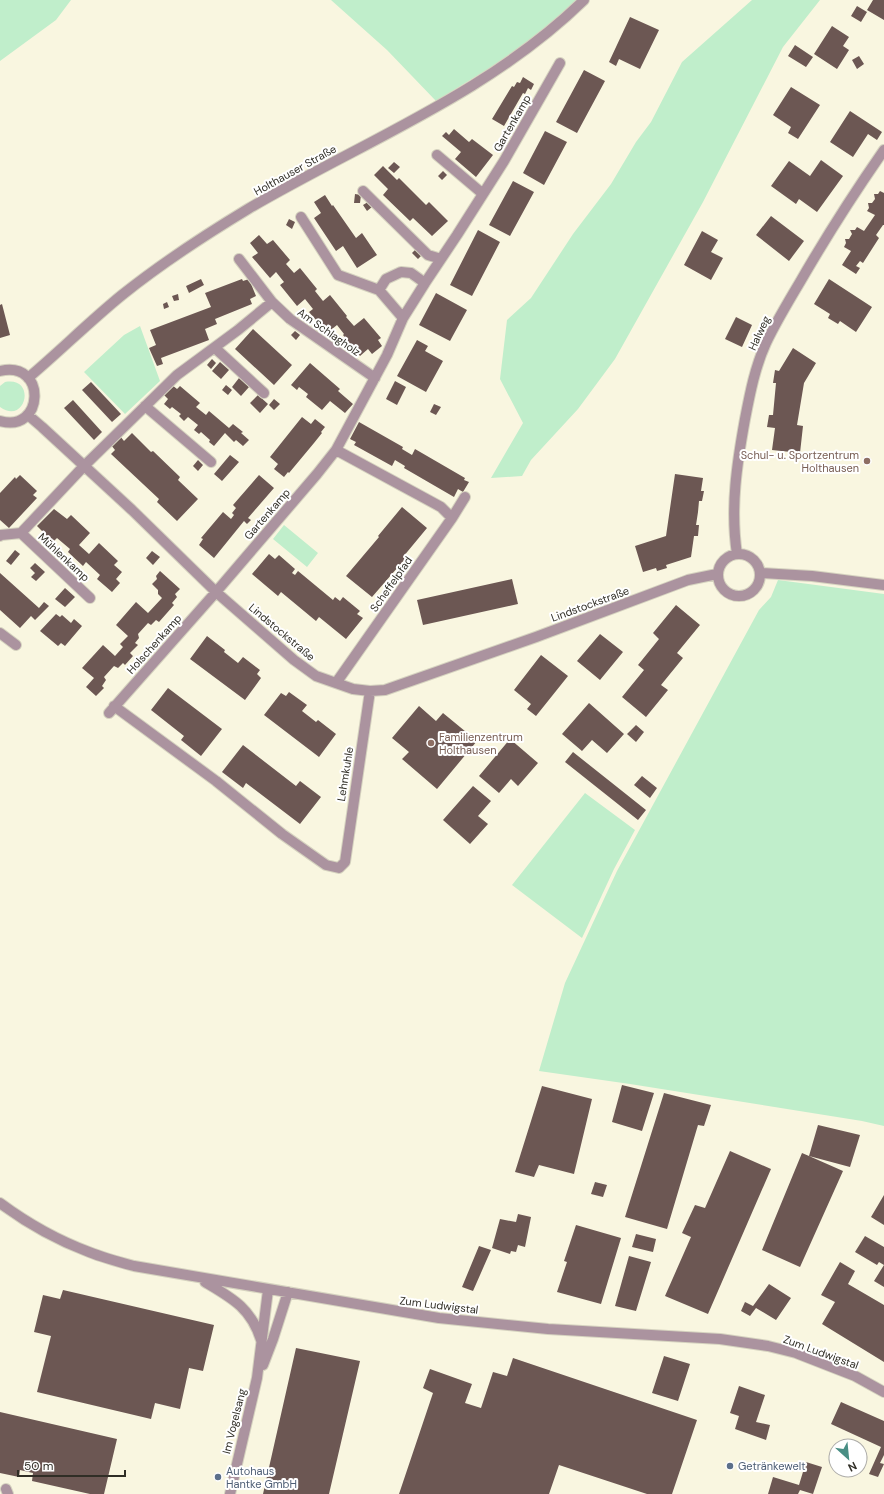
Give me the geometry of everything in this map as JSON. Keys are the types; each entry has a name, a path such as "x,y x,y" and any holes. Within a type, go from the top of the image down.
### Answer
{"street":[{"name":"Holthauser Straße","path":"28,378 118,299 170,259 207,234 278,192 420,118 466,90 520,54 551,30 584,0"},
{"name":"Gartenkamp","path":"216,592 336,450 387,355 403,318 504,160 560,63"},
{"name":"Halweg","path":"737,554 734,534 734,508 738,456 747,406 756,368 778,320 819,248 884,150"},
{"path":"436,155 483,194"},
{"path":"363,191 428,255 441,259"},
{"path":"301,217 338,275 380,290 403,318"},
{"name":"Am Schlagholz","path":"240,259 272,302 290,320 375,378"},
{"path":"380,290 386,279 401,272 411,273 425,283"},
{"path":"84,466 177,375 215,348 272,302"},
{"path":"215,348 264,393"},
{"path":"0,371 15,370 22,373 28,378 35,390 36,396 35,403 28,415 21,420 14,422 0,421"},
{"path":"145,406 211,462"},
{"name":"Lindstockstraße","path":"28,415 84,466 216,592 294,660 316,676 353,689 370,691 385,690 688,580 718,574"},
{"path":"336,450 441,507 452,518"},
{"name":"Mühlenkamp","path":"0,536 21,533 84,466"},
{"name":"Scheffelpfad","path":"336,684 452,518 465,497"},
{"name":"Mühlenkamp","path":"21,533 90,598"},
{"path":"737,554 745,554 756,561 761,573 758,586 748,595 741,597 726,593 720,586 718,580 721,563 729,556 737,554"},
{"path":"761,573 812,576 884,585"},
{"name":"Holschenkamp","path":"216,592 112,709 216,781 282,834 326,865 339,868 345,862"},
{"path":"0,633 16,644"},
{"name":"Lehmkuhle","path":"345,862 370,691"},
{"name":"Zum Ludwigstal","path":"0,1203 35,1226 54,1236 89,1252 134,1266 200,1279 288,1292 439,1318 548,1328 720,1339 768,1346 796,1353 855,1376 884,1392"},
{"name":"Im Vogelsang","path":"200,1279 233,1299 244,1308 255,1325 261,1343"},
{"name":"Im Vogelsang","path":"230,1494 257,1378 268,1290"},
{"name":"Im Vogelsang","path":"257,1378 273,1340 288,1292"}],"green space":[{"path":"0,0 71,0 56,20 0,61"},
{"path":"331,0 577,0 548,28 488,69 436,101 387,50"},
{"path":"752,0 820,0 783,47 703,202 615,359 578,409 531,460 522,476 491,478 523,423 500,379 507,320 531,298 573,234 611,184 636,142 651,122 682,62"},
{"path":"140,326 160,381 125,414 84,372 124,335"},
{"path":"5,382 15,382 21,386 24,392 24,399 21,406 16,410 9,411 0,407 0,386"},
{"path":"284,525 318,553 307,567 273,539"},
{"path":"778,580 884,594 884,1126 862,1121 630,1084 539,1071 565,983 617,871 759,610 771,597"},
{"path":"585,793 635,830 614,869 582,938 512,885"}],"building":[{"path":"873,0 884,0 884,20 867,10"},
{"path":"857,6 867,12 861,22 851,16"},
{"path":"630,17 659,30 640,69 619,59 616,66 609,62"},
{"path":"832,26 849,37 843,46 849,50 837,69 814,54"},
{"path":"795,45 813,57 806,67 788,56"},
{"path":"859,56 864,64 857,69 852,60"},
{"path":"584,70 605,81 577,133 556,122"},
{"path":"523,77 534,84 531,90 528,88 525,94 523,93 504,126 492,119 512,86 514,87 517,82 520,83"},
{"path":"791,87 820,105 798,139 788,133 791,127 773,115"},
{"path":"850,111 882,132 877,140 868,134 853,157 830,142"},
{"path":"454,129 469,142 472,139 493,155 476,177 455,159 461,152 442,136 446,132 449,135"},
{"path":"545,131 567,142 544,185 523,173"},
{"path":"821,160 843,176 817,212 799,199 796,204 771,186 789,161 810,176"},
{"path":"394,162 400,167 394,173 388,168"},
{"path":"383,166 397,180 399,178 426,205 429,202 448,221 432,236 413,218 410,221 383,195 388,189 374,175"},
{"path":"443,171 447,175 442,180 438,176"},
{"path":"513,181 534,192 510,236 489,225"},
{"path":"880,191 884,193 884,225 876,235 879,238 863,263 860,261 856,266 860,268 856,274 842,265 851,251 844,247 846,243 845,239 849,239 852,234 850,230 855,230 857,227 864,231 875,215 867,211 869,208 868,203 872,203 875,199 874,194 878,194"},
{"path":"355,194 361,195 360,203 354,203"},
{"path":"325,195 356,238 362,233 377,255 357,268 343,246 336,251 314,218 321,213 314,202"},
{"path":"368,202 372,207 367,211 363,205"},
{"path":"771,216 804,241 789,261 756,235"},
{"path":"289,219 295,222 292,229 286,225"},
{"path":"478,230 500,242 472,296 450,285"},
{"path":"702,231 718,240 711,252 723,258 711,280 684,265"},
{"path":"259,235 267,244 273,240 290,260 286,264 294,273 300,268 317,289 315,291 323,301 330,295 354,326 364,318 381,338 378,340 382,346 372,354 368,349 360,356 337,325 327,333 309,312 313,309 305,299 297,306 280,285 284,282 276,272 270,278 252,257 258,253 250,243"},
{"path":"416,249 422,255 418,259 412,253"},
{"path":"201,279 204,285 189,293 186,286"},
{"path":"242,279 243,281 249,279 256,296 250,299 252,304 215,319 217,324 205,329 209,340 161,358 163,364 157,366 149,348 156,345 150,330 211,307 205,293"},
{"path":"829,279 872,307 856,332 840,321 838,324 828,318 830,314 814,304"},
{"path":"436,293 467,310 450,341 419,325"},
{"path":"178,294 179,300 174,301 172,296"},
{"path":"167,302 169,307 164,309 163,304"},
{"path":"2,304 10,335 0,338 0,305"},
{"path":"736,317 752,325 742,347 725,339"},
{"path":"253,329 292,365 274,385 235,349"},
{"path":"295,331 300,335 296,340 291,335"},
{"path":"417,340 428,346 425,351 443,361 426,392 397,376"},
{"path":"793,348 816,363 804,383 797,425 803,426 800,453 772,450 775,428 767,427 769,415 773,415 776,383 773,383 775,370 779,371"},
{"path":"212,359 216,363 211,369 207,365"},
{"path":"220,362 229,370 221,379 212,371"},
{"path":"310,363 340,389 338,391 353,404 345,413 330,401 322,410 306,397 308,394 299,387 297,390 291,385"},
{"path":"239,378 249,387 241,396 232,387"},
{"path":"395,381 406,387 397,405 386,399"},
{"path":"91,382 121,414 112,422 82,390"},
{"path":"172,385 177,389 180,386 200,403 196,407 206,415 209,411 229,428 233,424 243,432 241,433 249,440 243,446 236,440 234,442 225,433 214,446 201,432 199,434 194,430 198,425 188,417 184,421 179,416 181,414 172,407 170,409 164,404 168,399 164,395"},
{"path":"226,385 232,390 228,395 222,390"},
{"path":"258,395 268,404 260,413 250,403"},
{"path":"274,399 280,404 274,410 269,405"},
{"path":"73,400 102,432 94,440 64,408"},
{"path":"434,404 441,407 436,415 430,412"},
{"path":"302,417 311,424 315,419 325,427 314,443 284,477 274,469 278,464 270,457"},
{"path":"359,422 403,447 402,449 412,455 415,449 465,478 464,480 469,482 463,492 458,489 454,497 404,468 405,466 395,460 392,466 354,445 356,442 350,439"},
{"path":"132,433 180,477 178,480 198,499 177,521 157,502 159,499 111,454 115,450 111,445 120,436 124,441"},
{"path":"230,455 239,462 222,481 214,474"},
{"path":"198,460 203,465 198,471 193,466"},
{"path":"675,474 703,478 701,491 704,491 702,501 699,501 696,525 699,525 698,536 694,536 691,557 666,565 667,568 657,571 656,568 643,572 635,546 666,536"},
{"path":"20,475 37,491 33,495 37,498 9,528 0,520 0,493 15,477 16,479"},
{"path":"259,475 274,488 248,518 251,520 247,524 244,521 214,558 199,545 203,539 201,538 223,512 231,519 234,515 232,513 236,508 233,505"},
{"path":"402,507 427,528 403,557 405,559 372,597 346,576"},
{"path":"54,509 67,519 71,515 90,533 79,545 89,554 99,543 118,561 114,565 122,572 116,579 120,583 112,592 97,579 100,575 86,562 83,566 68,552 70,549 57,538 53,542 37,526"},
{"path":"15,550 20,554 11,565 6,561"},
{"path":"152,551 160,557 153,565 146,558"},
{"path":"269,554 275,559 279,555 295,569 292,573 295,575 298,571 333,600 335,597 340,601 343,597 360,611 357,614 363,618 346,639 319,617 316,621 281,592 278,596 252,574"},
{"path":"35,563 45,572 36,581 31,577 35,573 30,568"},
{"path":"160,571 180,589 175,594 177,597 172,603 174,605 159,622 156,620 151,625 148,623 138,634 139,638 135,643 138,645 130,653 133,656 125,665 123,663 118,668 114,666 104,677 106,680 102,686 104,688 96,696 86,687 94,678 82,668 103,645 115,656 123,647 120,644 128,636 116,625 136,602 148,613 162,598 158,594 158,590 152,584 157,579 156,576"},
{"path":"0,573 39,608 44,602 49,606 35,620 31,616 20,628 0,610"},
{"path":"512,579 518,604 423,625 417,600"},
{"path":"65,588 75,597 65,607 55,599"},
{"path":"676,605 700,625 677,653 683,658 661,685 668,690 646,717 622,697 644,670 638,665 659,639 653,633"},
{"path":"56,614 60,617 62,615 71,623 74,619 82,626 65,646 61,643 58,646 40,631"},
{"path":"600,634 623,652 600,680 577,661"},
{"path":"207,636 225,650 224,652 238,663 243,657 260,670 257,674 261,678 245,700 190,659"},
{"path":"541,655 568,676 536,716 527,709 531,704 514,690"},
{"path":"168,688 222,729 201,756 181,740 184,736 151,710"},
{"path":"289,692 307,705 302,711 316,722 318,720 336,734 319,757 264,715 281,693 286,696"},
{"path":"589,703 624,734 607,753 592,740 582,751 562,734"},
{"path":"419,706 436,721 443,713 477,741 437,789 402,759 409,752 392,738"},
{"path":"636,725 644,732 636,742 627,734"},
{"path":"510,739 538,763 518,786 511,779 499,793 479,776"},
{"path":"243,745 296,786 300,781 321,797 300,824 246,783 243,788 222,772"},
{"path":"573,752 646,810 638,820 565,762"},
{"path":"642,776 657,788 650,798 634,785"},
{"path":"473,786 491,801 478,816 488,824 470,844 443,820"},
{"path":"622,1085 654,1093 642,1131 612,1122"},
{"path":"542,1086 592,1099 574,1174 539,1165 534,1177 515,1172"},
{"path":"664,1093 711,1105 704,1126 698,1125 667,1229 625,1217"},
{"path":"818,1125 860,1135 850,1167 809,1156"},
{"path":"730,1151 771,1169 708,1314 665,1296 691,1237 682,1233 695,1205 705,1208"},
{"path":"802,1153 843,1171 800,1267 762,1250"},
{"path":"595,1182 607,1185 603,1197 591,1194"},
{"path":"884,1195 884,1225 871,1217"},
{"path":"518,1214 531,1217 525,1247 518,1245 516,1252 511,1251 510,1254 492,1248 500,1219 516,1222"},
{"path":"576,1225 621,1238 601,1304 557,1292 567,1262 564,1261"},
{"path":"636,1234 656,1239 653,1252 632,1247"},
{"path":"865,1236 884,1247 884,1265 879,1262 877,1265 855,1252"},
{"path":"479,1246 491,1250 473,1291 462,1287"},
{"path":"629,1256 651,1262 636,1311 615,1306"},
{"path":"840,1262 855,1271 848,1284 884,1305 884,1362 822,1324 835,1302 821,1295"},
{"path":"884,1265 884,1287 874,1281"},
{"path":"769,1284 791,1298 776,1320 756,1308 750,1316 741,1311 745,1302 753,1306"},
{"path":"63,1290 214,1325 203,1371 189,1368 180,1409 155,1403 151,1419 37,1392 51,1336 34,1332 43,1295 60,1299"},
{"path":"296,1348 360,1361 329,1494 263,1494"},
{"path":"664,1356 690,1364 678,1401 652,1393"},
{"path":"513,1358 697,1420 672,1494 647,1494 559,1465 549,1494 399,1494 433,1393 423,1388 430,1369 472,1384 465,1403 481,1408 493,1372 507,1376"},
{"path":"739,1386 765,1395 756,1422 770,1425 766,1440 735,1429 739,1416 730,1413"},
{"path":"841,1402 884,1421 884,1455 880,1463 884,1464 878,1477 869,1474 881,1447 868,1441 868,1438 861,1438 831,1424"},
{"path":"0,1412 117,1439 104,1494 90,1494 32,1481 33,1473 20,1470 19,1477 0,1473"},
{"path":"806,1462 822,1467 813,1494 800,1490 798,1494 768,1494 773,1477 799,1485"}],"place":[{"name":"Schul- u. Sportzentrum Holthausen","path":"867,461"},
{"name":"Familienzentrum Holthausen","path":"431,743"},
{"name":"Getränkewelt","path":"730,1466"},
{"name":"Autohaus Hantke GmbH","path":"218,1477"}]}
